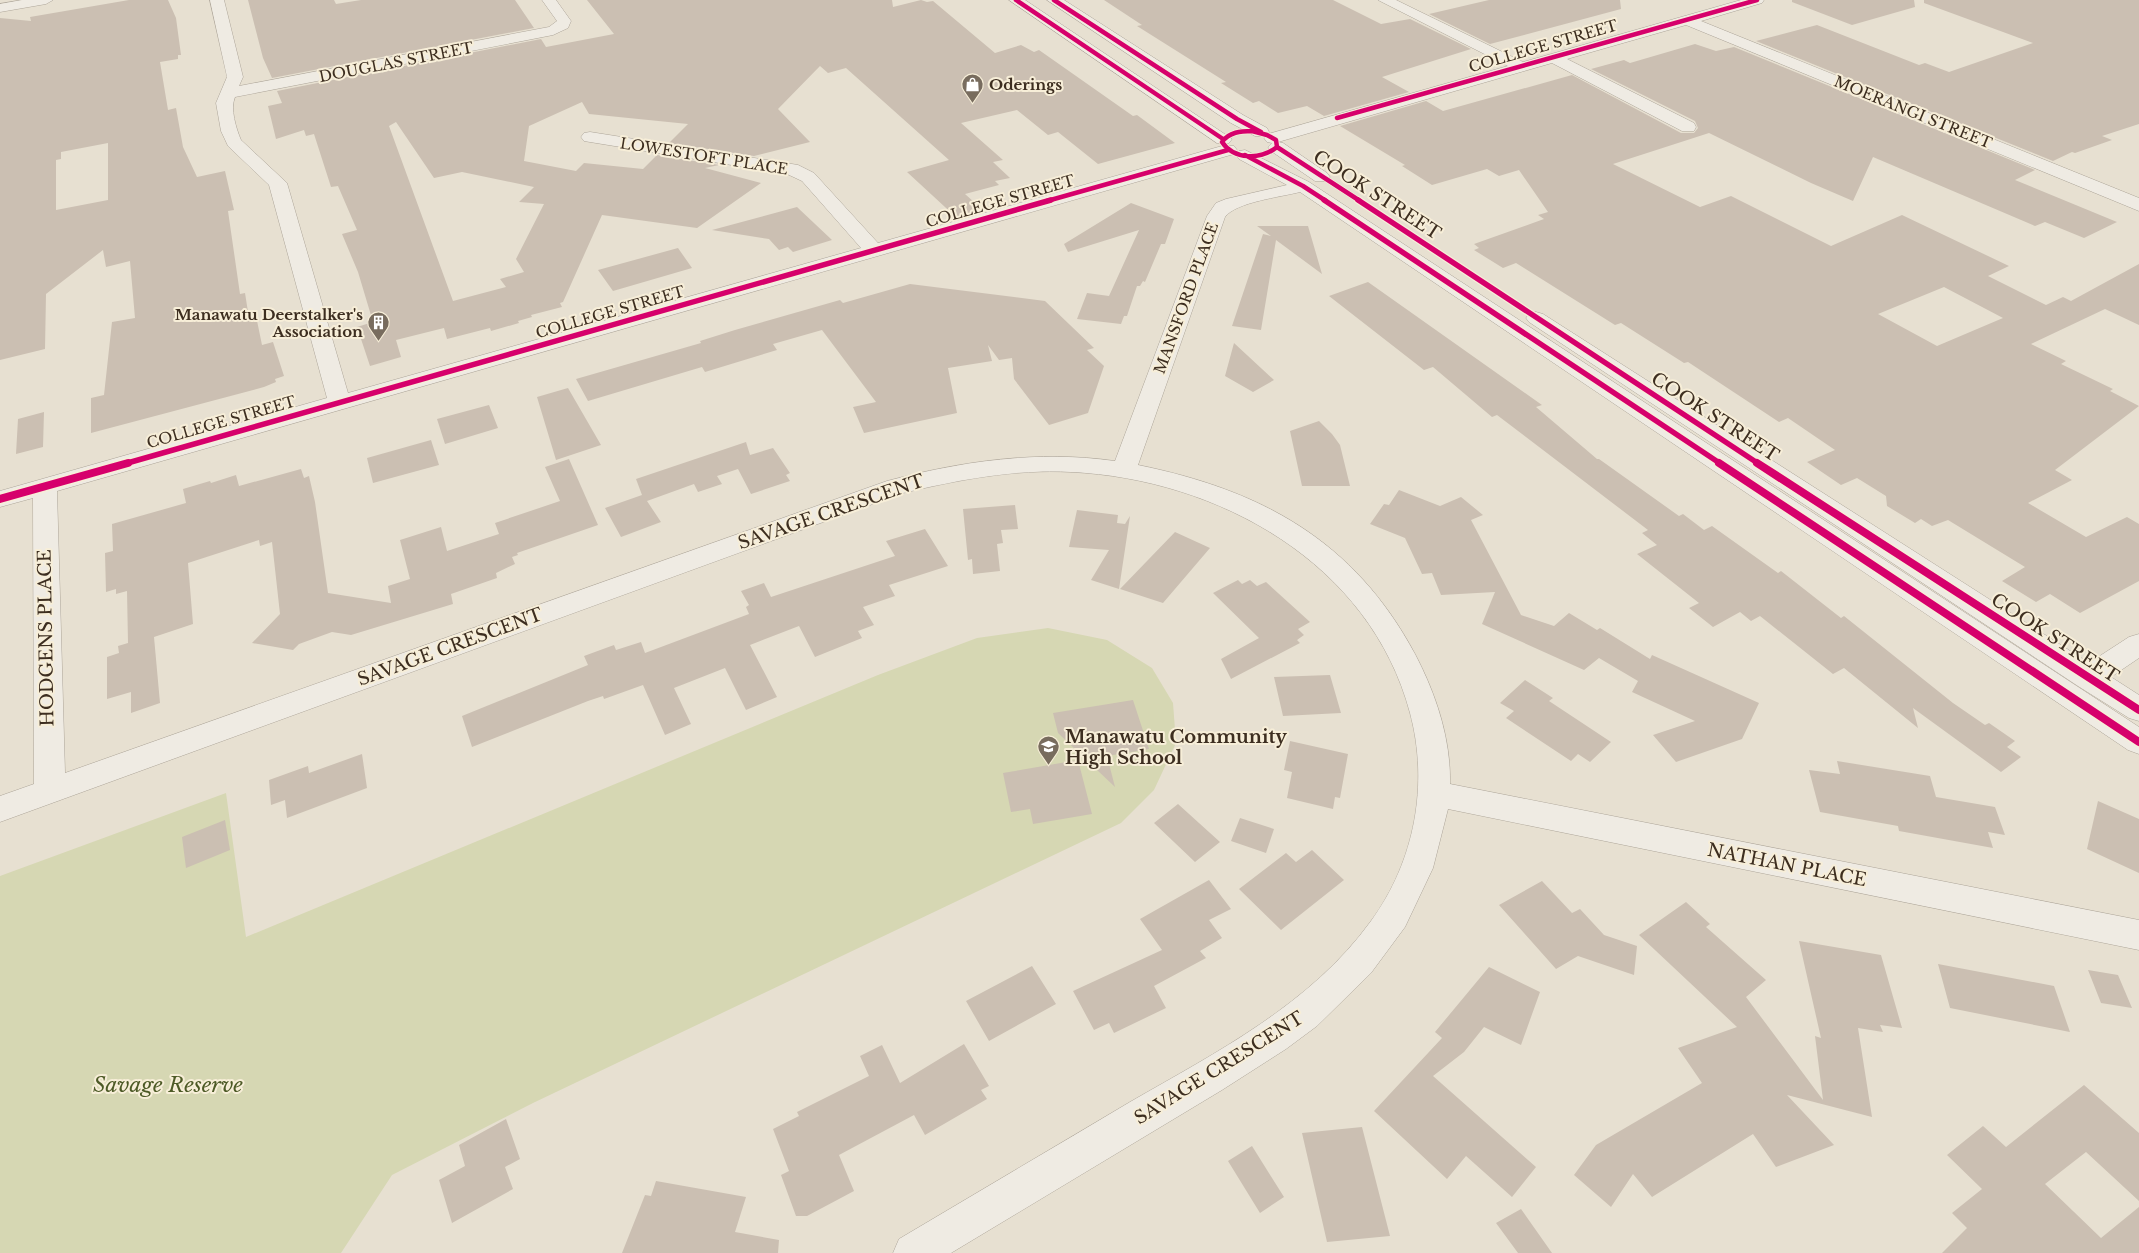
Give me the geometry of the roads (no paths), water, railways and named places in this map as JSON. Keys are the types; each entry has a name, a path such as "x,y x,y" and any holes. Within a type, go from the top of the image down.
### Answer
{"street":[{"path":"4,5 46,0"},
{"path":"216,0 235,77 230,93 224,103 234,142 278,183 340,403"},
{"name":"DOUGLAS STREET","path":"230,93 547,32 561,27 564,21 549,0"},
{"name":"COOK STREET","path":"1016,0 1232,148 1323,192 1688,418 2139,710"},
{"name":"COOK STREET","path":"1054,0 1271,139 1323,192 1668,429 2139,742"},
{"path":"1385,0 1522,67"},
{"name":"COLLEGE STREET","path":"1271,139 1757,0"},
{"name":"MOERANGI STREET","path":"1687,20 2139,205"},
{"path":"1553,58 1688,126"},
{"path":"1237,132 1271,139 1269,153 1232,148 1237,132"},
{"name":"LOWESTOFT PLACE","path":"590,137 792,169 808,178 874,251"},
{"name":"COLLEGE STREET","path":"0,499 1232,148"},
{"name":"MANSFORD PLACE","path":"1124,470 1216,216 1223,207 1233,203 1323,192"},
{"path":"1668,429 1688,418"},
{"name":"SAVAGE CRESCENT","path":"0,809 896,487 935,477 1008,466 1044,464 1124,470 1199,490 1238,504 1265,518 1330,560 1364,594 1388,629 1409,668 1424,708 1432,749 1435,794 1425,842 1406,892 1384,930 1352,971 1307,1013 1247,1054 913,1253"},
{"name":"HODGENS PLACE","path":"45,486 50,791"},
{"path":"2088,678 2139,644"},
{"name":"NATHAN PLACE","path":"1435,794 2139,936"}],"place":[{"name":"Oderings","path":"973,103"},
{"name":"Manawatu Deerstalker's Association","path":"379,342"},
{"name":"Manawatu Community High School","path":"1049,766"}],"park label":[{"name":"Savage Reserve","path":"168,1085"}]}
